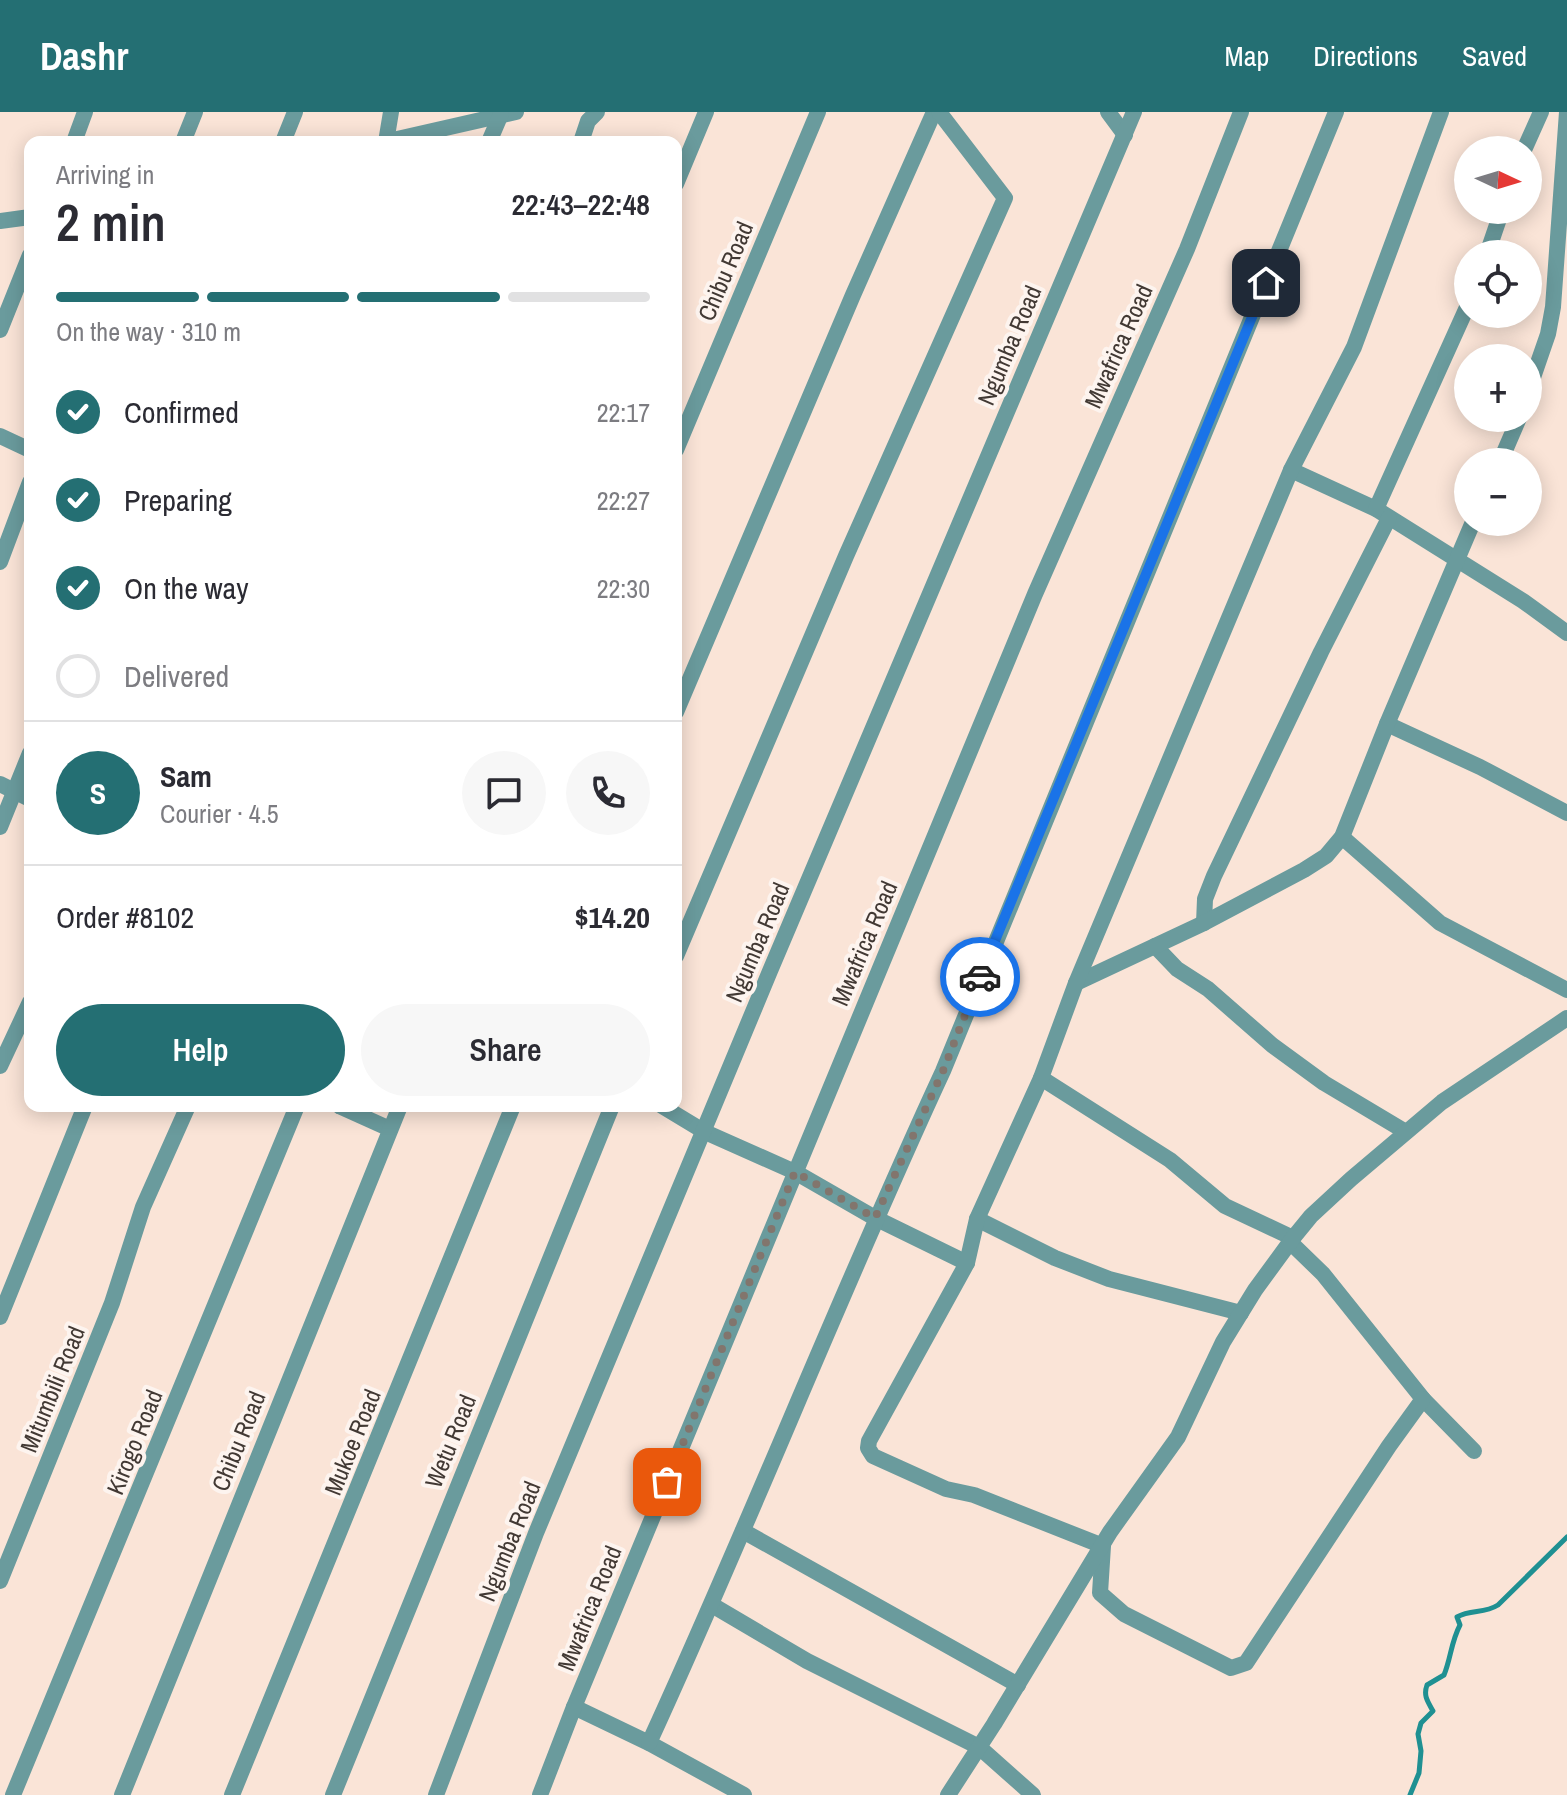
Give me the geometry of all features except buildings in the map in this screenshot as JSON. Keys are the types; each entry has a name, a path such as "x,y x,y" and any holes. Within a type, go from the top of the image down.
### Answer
{"street":[{"path":"76,136 85,112"},
{"path":"185,136 195,112"},
{"path":"285,136 295,112"},
{"path":"387,136 391,112"},
{"path":"583,136 588,121 597,112"},
{"path":"682,170 706,112"},
{"name":"Chibu Road","path":"682,436 818,112"},
{"path":"682,698 847,309 937,112 1005,198 846,556 682,942"},
{"path":"1108,112 1125,135"},
{"name":"Ngumba Road","path":"436,1795 536,1533 1134,112"},
{"name":"Mwafrica Road","path":"540,1795 1035,594 1187,249 1241,112"},
{"path":"649,1743 712,1605 875,1218 943,1071 1336,112"},
{"path":"1103,1546 974,1495 946,1489 873,1456 868,1448 869,1441 967,1263 977,1219 1041,1078 1076,983 1291,470 1354,347 1441,112"},
{"path":"1530,136 1541,112"},
{"path":"1542,351 1561,288 1567,112"},
{"path":"411,136 508,113"},
{"path":"493,136 508,113"},
{"path":"0,221 24,218"},
{"path":"0,330 24,270"},
{"path":"1204,923 1205,899 1214,876 1383,514 1459,328"},
{"path":"0,436 24,447"},
{"path":"1291,470 1383,514 1523,601 1567,633"},
{"path":"0,562 24,498"},
{"path":"1076,983 1204,923 1326,856 1342,837 1467,536"},
{"path":"1387,724 1480,767 1567,813"},
{"path":"0,784 23,796 0,827"},
{"path":"1342,837 1440,923 1567,990"},
{"path":"1155,946 1177,969 1208,989 1272,1045 1324,1083 1406,1132"},
{"path":"0,1066 24,1015"},
{"path":"948,1795 1103,1546 1178,1437 1223,1342 1291,1240 1311,1216 1442,1102 1567,1018"},
{"path":"1041,1078 1170,1160 1225,1206 1291,1240 1323,1274 1423,1399 1474,1451"},
{"path":"0,1317 83,1112"},
{"name":"Mitumbili Road","path":"0,1581 112,1303 143,1207 185,1112"},
{"name":"Kirogo Road","path":"13,1795 295,1112"},
{"path":"352,1112 390,1129"},
{"name":"Chibu Road","path":"122,1795 397,1112"},
{"name":"Mukoe Road","path":"232,1795 511,1112"},
{"name":"Wetu Road","path":"333,1795 610,1112"},
{"path":"672,1112 705,1132 795,1172 875,1218 967,1263"},
{"path":"977,1219 1055,1258 1109,1279 1241,1313"},
{"path":"1103,1546 1100,1593 1124,1614 1231,1668 1246,1663 1423,1399"},
{"path":"743,1531 1018,1685"},
{"path":"712,1605 807,1661 979,1747 1033,1795"},
{"path":"574,1707 649,1743 744,1795"}],"waterway":[{"path":"1410,1795 1419,1773 1421,1751 1418,1734 1421,1723 1433,1711 1427,1699 1427,1685 1444,1675 1460,1625 1457,1617 1498,1605 1567,1537"}],"way so far":[{"path":"667,1482 795,1172 875,1218 943,1071 980,977"}],"route":[{"path":"980,977 1266,283"}]}
